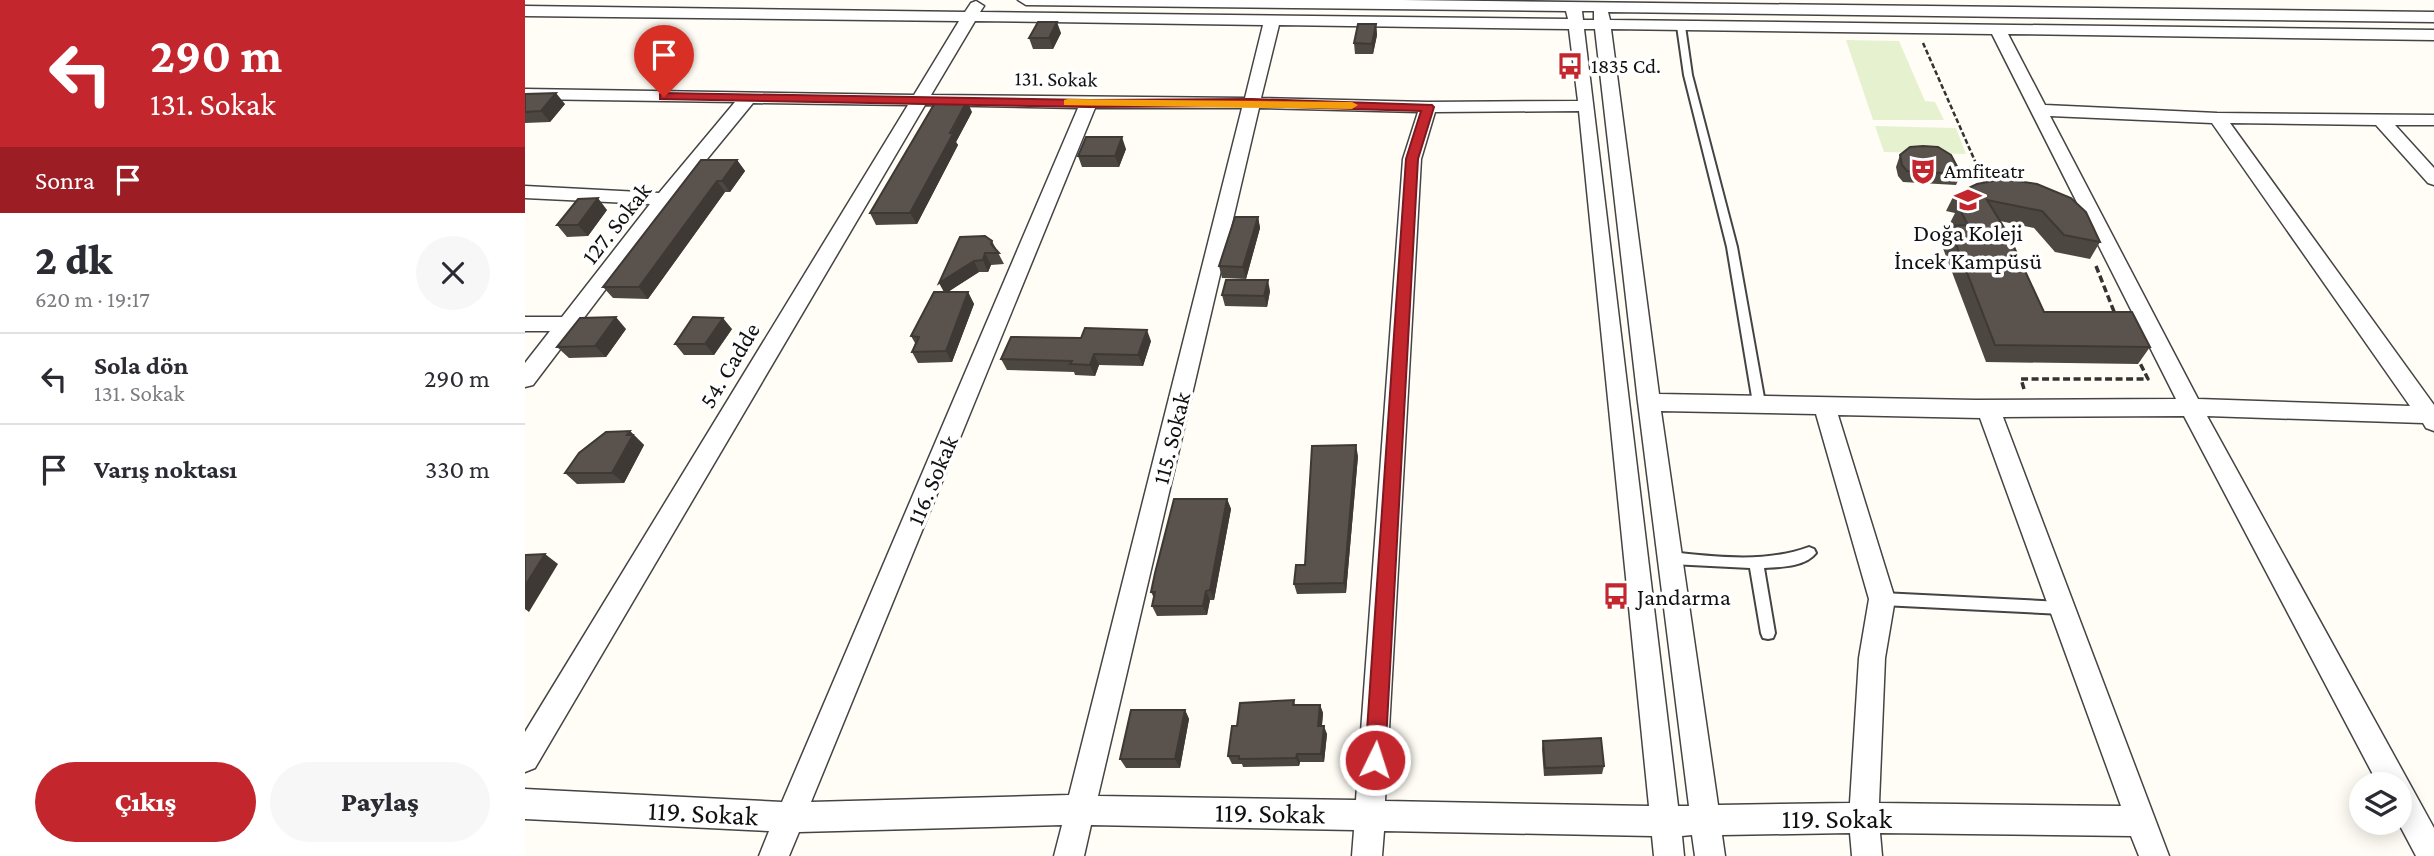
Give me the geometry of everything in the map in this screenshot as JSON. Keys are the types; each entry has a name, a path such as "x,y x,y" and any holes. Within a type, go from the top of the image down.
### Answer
{"street":[{"name":"54. Cadde","path":"525,758 979,0"},
{"path":"1026,0 1277,8 1601,11 1981,6 2434,15"},
{"path":"2419,0 2434,15"},
{"path":"525,11 971,16 1277,8"},
{"name":"115. Sokak","path":"1069,856 1277,8"},
{"path":"1574,11 1587,106 1669,856"},
{"path":"1601,11 1681,26 2434,35"},
{"path":"1601,11 1649,402 1710,856"},
{"path":"1998,31 2191,407 2388,772"},
{"name":"131. Sokak","path":"525,94 1428,107 1587,106"},
{"name":"127. Sokak","path":"525,379 664,200 747,99"},
{"name":"116. Sokak","path":"774,856 1089,103"},
{"path":"1367,856 1412,159 1428,107"},
{"path":"2037,110 2217,118 2434,120"},
{"path":"2217,118 2432,417"},
{"path":"2380,119 2434,179"},
{"path":"525,192 664,200"},
{"path":"525,324 568,324"},
{"path":"1649,402 1988,408 2191,407 2432,417"},
{"path":"1824,404 1882,599 1872,657 1864,818 1867,856"},
{"path":"1988,408 2154,856"},
{"name":"119. Sokak","path":"525,804 791,817 1080,810 1666,821 1706,818 2141,821"},
{"path":"2412,818 2433,856"}],"lane":[{"path":"1681,26 1688,75 1732,247 1759,403"},
{"path":"1671,558 1790,562 1809,553"},
{"path":"1756,562 1768,633"},
{"path":"1882,599 2062,608"}],"path":[{"path":"1922,41 1987,186 1997,188"},
{"path":"2094,260 2105,294 2117,318"},
{"path":"2029,408 2021,379 2148,379 2136,355"}],"green space":[{"path":"1846,40 1899,41 1925,101 1935,102 1944,120 1873,120"},
{"path":"1875,126 1956,128 1966,154 1884,152"}],"building":[{"path":"1038,22 1057,22 1049,38 1029,38"},
{"path":"1358,24 1376,24 1372,44 1354,43"},
{"path":"556,93 541,111 525,112 525,94"},
{"path":"936,101 967,101 950,133 953,134 910,213 870,213"},
{"path":"1086,137 1122,137 1115,156 1078,156"},
{"path":"1910,147 1938,147 1951,155 1961,174 1907,171 1902,165 1900,155"},
{"path":"701,160 737,160 722,181 717,181 639,287 603,287"},
{"path":"2003,179 2037,184 2071,198 2086,212 2100,242 2064,235 2042,211 1987,200 2008,234 2044,312 2132,312 2150,347 1995,345 1949,226 1968,225 1958,206 1963,196 1954,195 1977,184"},
{"path":"598,198 578,225 557,225 578,199"},
{"path":"1235,217 1258,217 1243,267 1219,266"},
{"path":"985,236 992,241 991,244 999,253 985,253 983,260 974,261 939,283 960,237"},
{"path":"1226,280 1268,280 1264,296 1222,295"},
{"path":"934,292 968,292 946,351 912,352 919,337 911,336"},
{"path":"616,317 595,346 557,347 580,318"},
{"path":"693,317 723,318 705,344 675,344"},
{"path":"1085,328 1147,330 1138,355 1094,354 1090,365 1070,364 1072,361 1001,359 1011,337 1081,338"},
{"path":"630,431 627,435 633,435 612,473 565,473 579,453 606,432"},
{"path":"1356,445 1344,583 1294,584 1296,565 1305,565 1312,446"},
{"path":"1174,499 1227,499 1210,590 1206,591 1203,606 1152,606 1155,592 1151,592"},
{"path":"545,554 525,586 525,555"},
{"path":"1294,700 1293,705 1320,705 1318,726 1324,726 1321,754 1297,754 1296,758 1239,759 1239,756 1228,756 1232,726 1237,726 1240,703"},
{"path":"1131,710 1185,710 1175,759 1120,759"},
{"path":"1601,738 1604,766 1545,768 1543,741"}],"slow traffic":[{"path":"1068,103 1352,105"}],"place":[{"name":"1835 Cd.","path":"1570,66"},
{"name":"Amfiteatr","path":"1923,171"},
{"name":"Doğa Koleji İncek Kampüsü","path":"1968,200"},
{"name":"Jandarma","path":"1616,596"}],"route":[{"path":"664,97 1428,107 1412,159 1375,760"}]}
